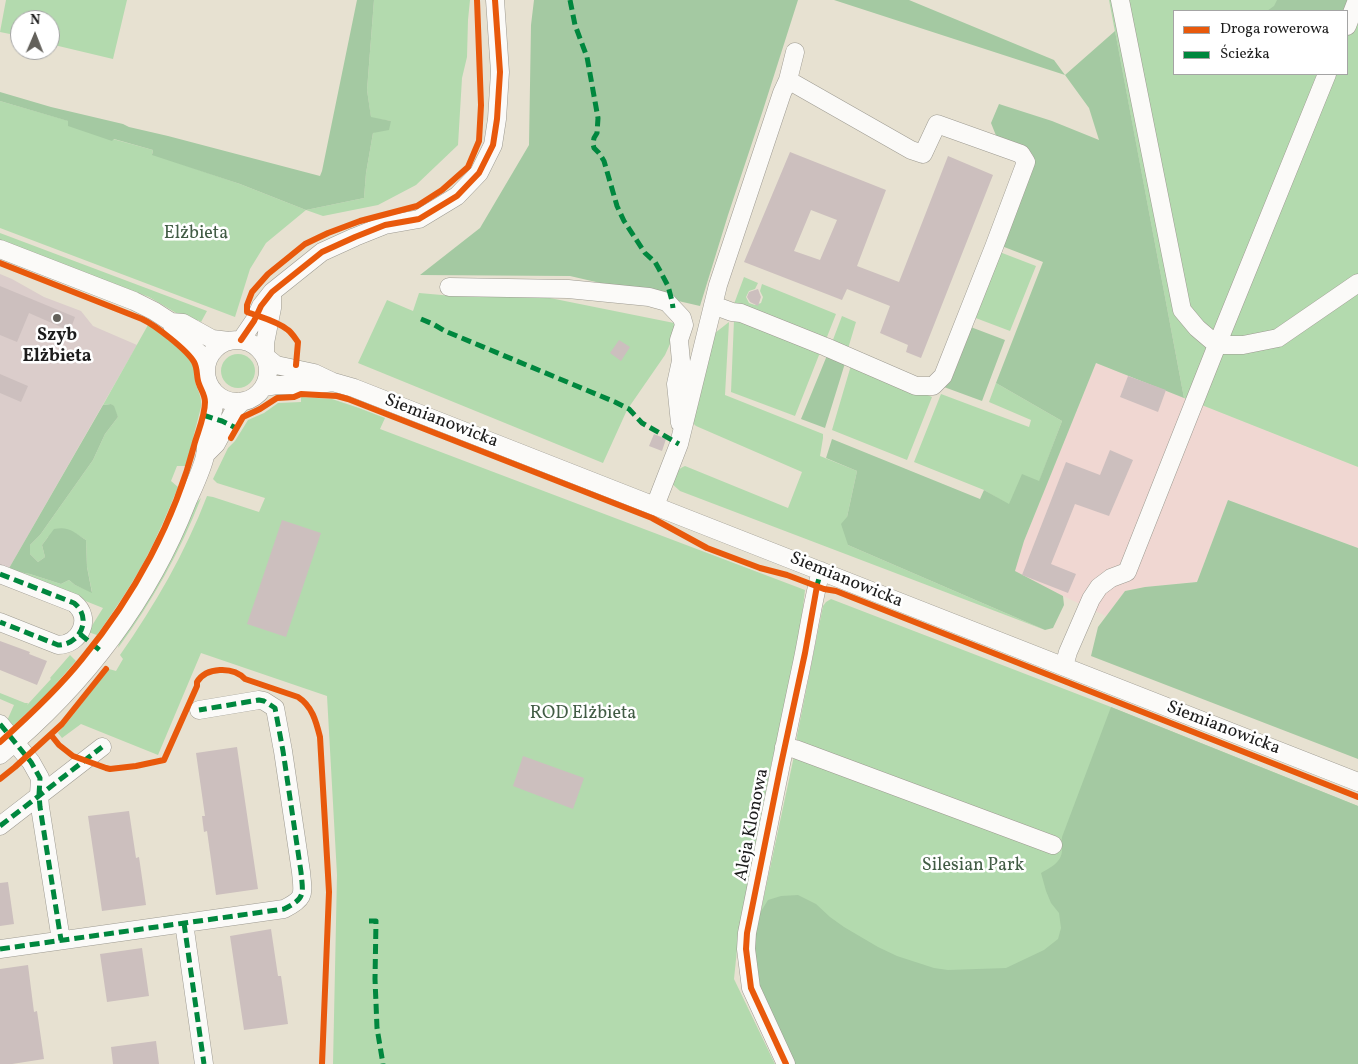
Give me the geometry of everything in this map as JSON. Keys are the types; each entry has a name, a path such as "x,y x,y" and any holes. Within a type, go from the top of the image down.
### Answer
{"street":[{"path":"206,370 211,354 219,346 235,341 254,321 261,306 272,292 322,252 385,225 419,219 457,196 480,173 493,145 497,119 500,72 496,0"},
{"path":"1120,0 1182,310 1197,328 1217,345 1244,345 1278,338 1358,284"},
{"path":"1348,24 1358,0"},
{"path":"655,506 679,444 724,267 788,80 795,52"},
{"path":"1064,666 1068,652 1091,599 1099,587 1111,578 1127,572 1327,75"},
{"path":"713,305 732,312 741,313 834,350 916,386 932,386 943,376 1026,162 1021,154 937,124 923,154 911,150 788,80"},
{"path":"0,249 134,301 171,322 184,323 212,339 252,344 265,356"},
{"path":"448,287 568,290 649,298 667,302 682,318 684,325 679,340 681,361 676,384 682,433"},
{"path":"205,455 216,444 234,409 255,396 264,387 268,372 265,343 272,308 272,292"},
{"path":"0,755 59,701 102,652 154,573 179,521 205,455 206,440 214,404 212,389 203,358 174,331 171,322"},
{"name":"Siemianowicka","path":"265,356 276,365 314,373 333,382 354,388 1358,782"},
{"name":"Siemianowicka","path":"264,387 333,382"},
{"path":"212,389 226,400 243,402"},
{"name":"Aleja Klonowa","path":"786,1064 751,988 746,950 747,933 821,571"},
{"path":"0,574 74,603 81,610 84,618 80,634 70,643 58,645 0,622"},
{"path":"80,634 102,652"},
{"path":"0,949 284,908 298,902 303,892 275,708 259,700 199,710"},
{"path":"0,724 31,762 40,778 39,795 61,940"},
{"path":"0,826 102,746"},
{"path":"784,747 795,749 1054,845"},
{"path":"184,923 204,1064"}],"shaded area":[{"path":"0,274 44,297 81,311 93,326 137,345 8,570 0,565"},
{"path":"1096,363 1358,467 1358,548 1228,500 1197,582 1125,591 1106,616 1014,572 1024,541"}],"green space":[{"path":"6,0 127,0 113,59 60,46 60,10 10,10 10,34 0,32"},
{"path":"357,0 374,0 367,90 371,117 391,121 389,130 373,133 364,198 306,210 240,184 152,155 153,150 114,139 112,141 68,126 68,121 0,101 0,92 51,107 320,176"},
{"path":"374,0 470,0 467,57 462,78 458,145 416,185 378,205 323,216 306,210 364,198 373,133 391,121 371,118 367,90"},
{"path":"534,0 798,0 700,306 570,276 420,275 480,228 529,145 531,25"},
{"path":"834,0 909,0 1054,60 1065,75"},
{"path":"1109,0 1358,0 1358,467 1184,398"},
{"path":"1277,0 1349,0 1344,10 1268,10 1274,6"},
{"path":"1115,31 1184,398 1096,363 1024,541 1015,571 1063,596 1064,605 1053,628 1045,630 848,545 841,524 847,517 857,471 826,458 832,439 980,499 984,490 1009,504 1022,474 1039,481 1062,421 996,383 1043,262 999,245 1033,155 999,143 991,123 999,104 1052,121 1099,140 1089,108 1065,75"},
{"name":"Elżbieta","path":"0,101 69,121 113,139 153,150 152,154 240,184 306,210 266,243 250,269 235,317 0,228"},
{"path":"0,233 207,311 201,322 198,320 195,324 149,297 0,240"},
{"path":"997,251 1036,266 1010,331 973,317"},
{"path":"744,277 758,283 755,289 749,291 746,297 749,303 755,305 761,303 763,297 760,291 762,284 836,314 825,342 734,304"},
{"path":"419,293 453,296 540,296 679,324 665,355 627,410 603,463 358,363 387,300 413,311"},
{"path":"842,316 856,322 847,352 831,345"},
{"path":"743,318 821,350 795,416 731,392 734,320"},
{"path":"729,322 725,395 823,434 820,456 857,471 847,517 848,545 1045,630 680,491 671,483 678,471 685,466 788,508 802,472 696,426 693,423 691,415 698,405 713,338 715,333"},
{"path":"148,325 186,355 193,365 195,382 201,398 201,407 186,466 177,466 171,481 178,487 162,524 134,579 97,635 88,632 103,608 8,570 30,574 61,584 69,580 75,585 92,592 87,567 86,540 73,532 48,537 42,545 45,557 38,562 30,554 30,545 40,535 93,460 105,434 118,417 111,404 103,405"},
{"path":"968,326 1005,340 982,401 944,387"},
{"path":"828,353 846,360 825,428 801,419"},
{"path":"238,354 250,359 255,371 250,383 238,388 226,383 221,371 226,359"},
{"path":"852,362 932,397 907,460 832,430"},
{"path":"996,383 1062,421 1039,482 1009,505 984,490 914,462 941,394 1029,427 1031,420 989,402"},
{"name":"ROD Elżbieta","path":"301,397 332,399 359,408 385,418 380,429 805,590 798,650 771,766 739,930 734,979 775,1064 333,1064 337,875 327,696 201,653 158,755 81,724 62,738 58,733 108,670 116,671 123,659 120,655 157,598 179,558 207,496 259,512 265,498 217,483 213,479 228,448 235,441 248,420 264,413 278,403 301,402"},
{"path":"111,404 114,406 118,417 105,434 93,460 40,535 30,545 30,554 38,562 45,557 42,545 54,529 68,529 86,540 87,567 92,593 69,580 61,584 30,574 8,570 103,405"},
{"path":"201,498 184,538 164,576 118,648 120,640 195,504"},
{"path":"1228,500 1358,548 1358,759 1091,656 1098,627 1125,591 1197,582"},
{"name":"Silesian Park","path":"831,599 1111,707 1358,806 1358,1064 753,948 794,756 823,606"},
{"path":"70,655 76,661 47,694 12,727 6,723 14,705 0,699 0,693 28,703 27,705"},
{"path":"1111,707 1358,806 1358,1064 794,1064 756,986 753,948 760,913 768,900 781,896 798,895 816,904 844,927 878,947 897,956 934,968 948,970 1006,968 1044,950 1058,939 1061,928 1059,913 1051,903 1041,873 1055,864 1060,858 1062,837"}],"building":[{"path":"790,152 886,190 857,266 899,282 948,156 993,175 921,358 906,352 908,345 880,333 890,306 847,289 842,300 744,262","holes":["811,210 837,220 820,260 794,251"]},
{"name":"Szyb Elżbieta","path":"0,286 75,317 70,331 29,313 17,342 0,335"},
{"path":"758,289 761,297 758,306 750,302 747,297 749,292"},
{"path":"619,340 630,347 621,361 610,353"},
{"path":"0,374 28,386 21,402 0,393"},
{"path":"1128,376 1166,390 1158,412 1120,397"},
{"path":"654,434 666,439 662,451 649,446"},
{"path":"1110,450 1133,460 1109,516 1075,504 1051,564 1076,574 1068,593 1022,575 1066,462 1100,475"},
{"path":"282,520 321,533 286,637 247,624"},
{"path":"0,641 30,652 29,654 47,661 37,685 0,670"},
{"path":"237,747 258,889 216,895 207,831 204,832 202,816 205,816 196,753"},
{"path":"523,756 584,778 573,809 513,786"},
{"path":"129,811 136,858 139,857 146,905 102,911 88,816"},
{"path":"8,882 14,924 0,926 0,883"},
{"path":"271,929 278,976 281,976 288,1024 244,1030 230,936"},
{"path":"142,948 149,996 107,1002 100,954"},
{"path":"28,965 34,1012 37,1011 44,1059 0,1064 0,969"},
{"path":"156,1041 159,1064 113,1064 111,1047"}],"marked path":[{"path":"570,0 575,25 587,57 598,118 597,133 593,144 594,148 604,161 617,206 624,221 645,253 655,262 659,269 668,286 673,308"},
{"path":"421,319 445,331 615,402 629,409 642,423 679,444"},
{"path":"203,415 236,428"},
{"path":"816,589 821,571"},
{"path":"0,574 74,603 80,609 83,623 78,636 66,644 58,645 0,622"},
{"path":"80,634 102,652"},
{"path":"0,949 284,909 300,898 302,895 301,872 275,708 259,700 199,710"},
{"path":"0,724 31,762 40,778 40,807 61,940"},
{"path":"0,826 102,747"},
{"path":"369,921 376,921 375,979 377,1028 383,1064"},
{"path":"184,923 204,1064"}],"cycle path":[{"path":"296,365 298,342 291,333 274,322 247,312 247,305 252,292 268,274 305,244 360,221 417,206 442,190 468,167 479,141 481,105 477,0"},
{"path":"241,340 254,321 261,306 272,292 322,252 385,225 419,219 457,196 479,173 493,145 497,119 500,72 495,0"},
{"path":"0,263 142,319 155,327 178,345 194,362 205,402 202,422 176,500 164,529 119,610 73,670 43,702 0,742"},
{"path":"231,438 243,417 277,398 294,397 301,394 337,396 348,399 652,518 707,548 760,568 787,575 824,589 836,591 1358,797"},
{"path":"786,1064 751,988 746,949 747,933 817,586"},
{"path":"0,779 62,724 106,669"},
{"path":"51,735 59,745 73,756 110,769 164,760 197,686 197,682 207,673 220,670 234,672 245,679 298,697 307,705 315,720 320,737 329,892 322,1064"}],"place":[{"name":"Szyb Elżbieta","path":"57,318"}]}
